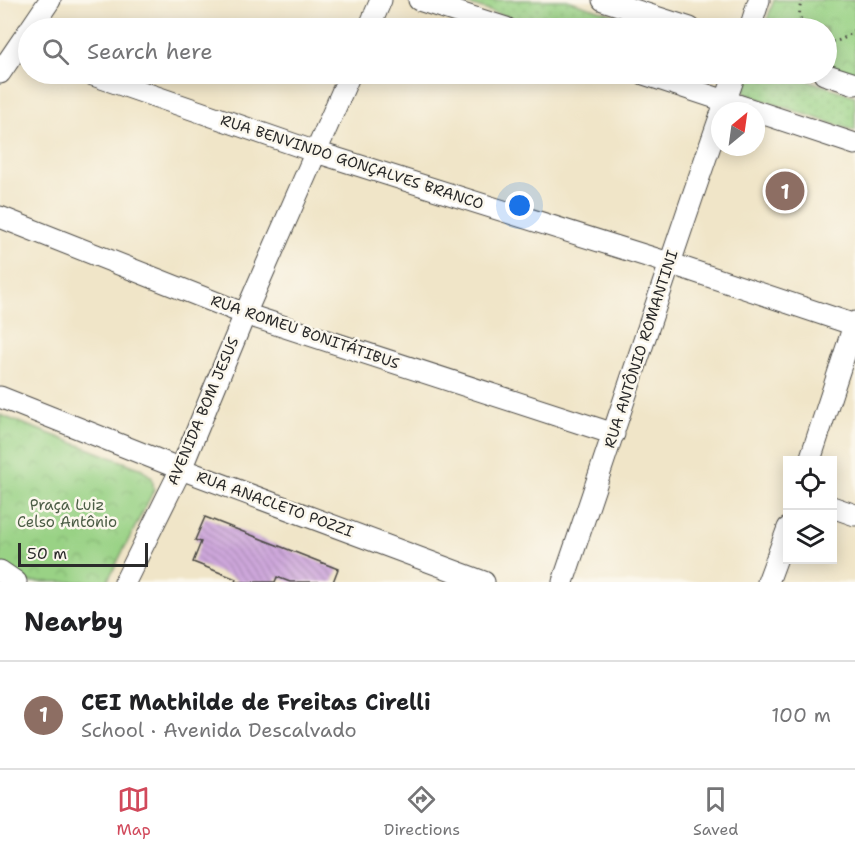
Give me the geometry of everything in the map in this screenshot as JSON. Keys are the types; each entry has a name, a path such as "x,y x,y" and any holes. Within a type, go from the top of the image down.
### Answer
{"street":[{"path":"39,18 50,0"},
{"path":"373,18 381,0"},
{"path":"419,0 475,18"},
{"path":"603,0 659,18"},
{"path":"753,18 759,0"},
{"path":"0,73 18,50"},
{"path":"837,78 855,84"},
{"name":"RUA BENVINDO GONÇALVES BRANCO","path":"119,84 316,152 855,324"},
{"name":"AVENIDA BOM JESUS","path":"125,582 181,469 245,314 346,84"},
{"path":"667,84 711,104"},
{"name":"RUA ANTÔNIO ROMANTINI","path":"725,102 732,84"},
{"path":"765,120 855,144"},
{"name":"RUA ANTÔNIO ROMANTINI","path":"563,582 711,143"},
{"name":"RUA ROMEU BONITÁTIBUS","path":"0,217 245,314 614,434"},
{"path":"811,456 855,324"},
{"name":"RUA ANACLETO POZZI","path":"0,397 181,469 484,582"},
{"path":"837,509 855,515"},
{"path":"768,582 783,542"},
{"path":"0,571 16,582"}],"path":[{"path":"800,18 802,0"},
{"path":"837,42 855,30"}],"green space":[{"path":"454,0 567,0 624,18 512,18"},
{"path":"774,0 855,0 855,75 837,69 837,18 768,18"},
{"path":"744,84 818,84 855,96 855,131 747,95"},
{"name":"Praça Luiz Celso Antônio","path":"0,415 142,469 152,478 154,490 107,582 0,582"}],"building":[{"path":"205,517 338,569 333,582 290,582 277,577 275,582 235,582 236,579 193,562 201,542 195,540"}],"place":[{"name":"CEI Mathilde de Freitas Cirelli","path":"785,191"}]}
